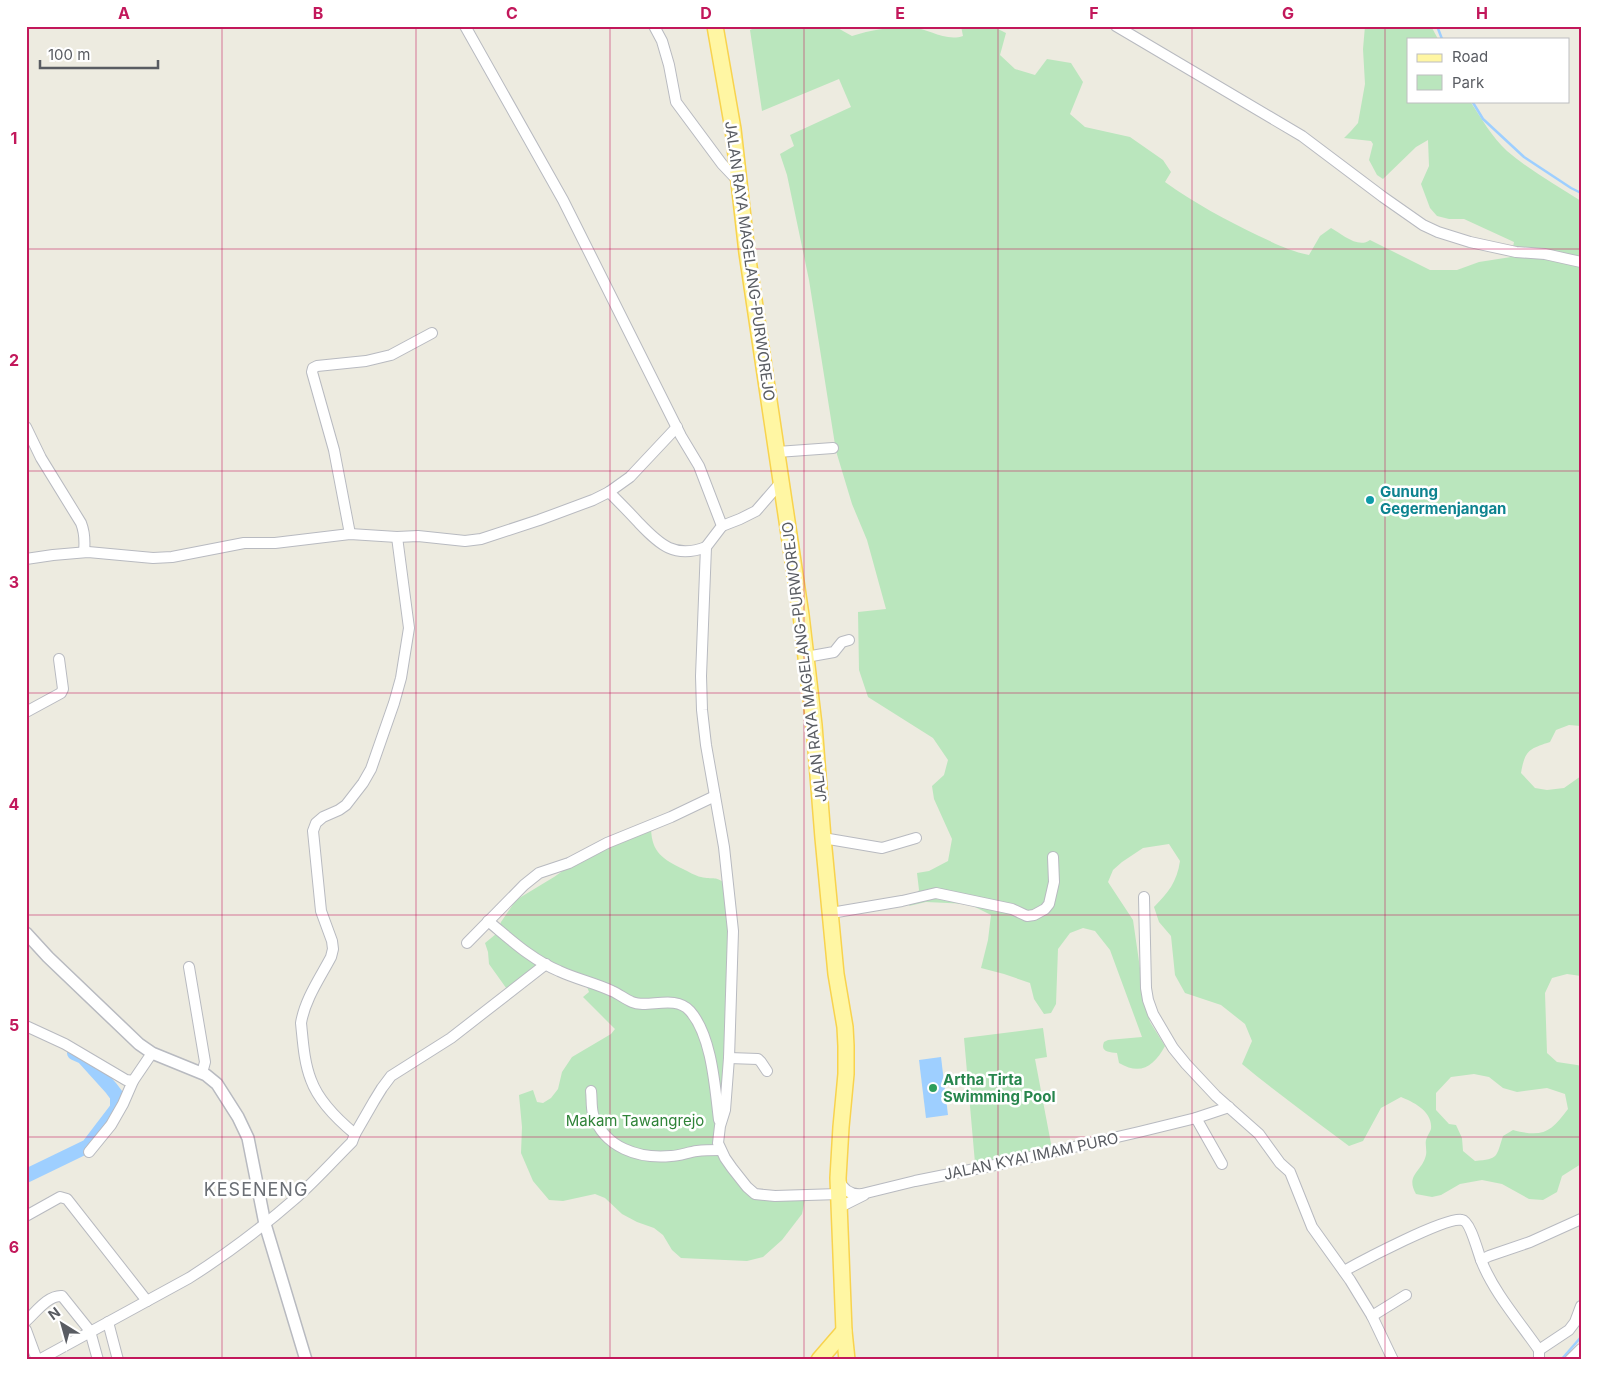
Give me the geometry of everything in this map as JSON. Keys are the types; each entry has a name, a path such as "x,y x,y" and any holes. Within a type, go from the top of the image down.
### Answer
{"main road":[{"name":"JALAN RAYA MAGELANG-PURWOREJO","path":"715,26 733,129 747,253 782,480 806,657 814,725 836,974 846,1046 846,1074 838,1178 844,1331 847,1360"},
{"path":"819,1360 844,1331"}],"street":[{"path":"465,26 563,200 677,427 699,466 722,526"},
{"path":"654,26 662,41 669,65 676,102 722,164 739,182"},
{"path":"1116,26 1302,136 1423,225 1470,242 1516,252 1545,254 1581,262"},
{"path":"350,534 334,450 312,372 313,368 366,361 391,355 432,333"},
{"path":"26,559 84,552 153,558 172,557 244,543 275,543 350,534 398,537 418,536 465,541 481,539 540,520 609,492 630,477 677,427"},
{"path":"26,428 41,458 81,523 84,530 84,552"},
{"path":"777,452 833,448"},
{"path":"609,492 663,546 679,552 698,551 706,547 722,526 756,511 782,480"},
{"path":"355,1134 337,1119 311,1082 306,1065 301,1023 305,1006 331,957 333,949 321,911 313,831 316,823 323,817 346,805 363,783 371,769 394,703 401,678 409,628 398,537"},
{"path":"706,547 701,691 706,745 724,847 733,917 729,1058 725,1110 718,1140 720,1150 747,1187 755,1194 839,1201 869,1193"},
{"path":"806,657 834,652 842,642 849,640"},
{"path":"26,712 62,692 59,659"},
{"path":"467,943 524,885 539,873 569,863 607,843 671,817 715,796"},
{"path":"823,838 882,848 916,838"},
{"path":"831,913 936,893 1012,909 1027,916 1034,915 1045,910 1048,904 1054,882 1053,857"},
{"path":"1144,897 1146,988 1153,1014 1173,1048 1186,1064 1259,1134 1280,1163 1290,1172 1312,1227 1344,1271 1372,1316 1393,1360"},
{"path":"488,921 523,950 558,971 612,991 633,1003 668,1002 683,1006 690,1011 705,1037 709,1052 720,1126"},
{"path":"26,933 48,957 139,1044 152,1054 202,1073 216,1084 222,1092 238,1117 248,1138 265,1224 306,1360"},
{"path":"26,1330 43,1358 208,1266 265,1224 298,1196 352,1142 382,1088 391,1076 451,1038 546,964"},
{"path":"189,968 205,1062 202,1073"},
{"path":"26,1026 65,1044 126,1080 133,1081"},
{"path":"89,1152 111,1125 133,1081 152,1054"},
{"path":"729,1058 758,1059 766,1071"},
{"path":"591,1091 592,1106 597,1122 610,1140 626,1151 642,1156 672,1156 696,1151 720,1150"},
{"name":"JALAN KYAI IMAM PURO","path":"838,1178 842,1187 858,1195 1196,1118 1229,1107"},
{"path":"1196,1118 1222,1164"},
{"path":"26,1216 60,1197 67,1199 147,1301"},
{"path":"1481,1260 1530,1242 1581,1219"},
{"path":"1344,1271 1422,1233 1457,1220 1464,1220 1467,1222 1481,1260 1497,1290 1539,1355 1569,1330 1575,1322 1581,1306"},
{"path":"1372,1316 1406,1295"},
{"path":"26,1321 50,1299 56,1296 64,1297 90,1331 98,1360"},
{"path":"108,1322 118,1360"},
{"path":"1570,1360 1581,1349"}],"green space":[{"path":"759,26 834,26 852,36 881,29 910,27 943,36 956,37 963,36 961,26 992,26 1006,33 1000,55 1015,69 1035,75 1047,59 1071,63 1083,82 1070,114 1085,127 1130,137 1163,160 1171,172 1165,182 1234,224 1283,247 1309,255 1320,236 1331,228 1355,242 1360,243 1370,240 1430,270 1457,270 1479,262 1511,257 1514,242 1464,219 1449,219 1437,216 1430,208 1421,184 1429,166 1428,140 1416,147 1383,179 1377,175 1369,160 1373,144 1371,141 1344,138 1358,123 1365,84 1363,49 1365,26 1431,26 1437,38 1407,38 1407,102 1471,102 1492,134 1507,151 1533,171 1581,201 1581,726 1569,725 1556,730 1550,742 1533,749 1526,755 1521,773 1535,788 1547,790 1564,788 1581,776 1581,976 1567,974 1552,978 1545,993 1547,1053 1557,1062 1581,1066 1581,1164 1562,1176 1557,1192 1543,1200 1529,1199 1502,1184 1482,1180 1460,1184 1441,1195 1432,1197 1416,1194 1412,1182 1424,1161 1426,1140 1431,1129 1429,1117 1421,1108 1401,1097 1381,1108 1363,1141 1349,1146 1242,1064 1252,1041 1245,1024 1221,1005 1185,993 1175,975 1171,936 1159,922 1154,907 1171,887 1179,868 1180,861 1169,844 1143,848 1113,870 1108,882 1133,920 1144,996 1150,1022 1165,1046 1151,1064 1140,1069 1127,1067 1119,1063 1117,1053 1106,1051 1103,1048 1104,1042 1108,1040 1142,1037 1110,950 1095,931 1083,928 1070,933 1058,949 1056,1004 1051,1013 1044,1014 1034,999 1030,983 981,968 988,940 991,915 969,904 926,902 909,906 919,890 917,873 929,871 948,861 952,839 934,799 932,786 944,775 948,760 933,738 868,697 859,670 858,612 886,609 867,540 852,504 836,451 809,280 787,175 780,154 794,146 790,135 851,107 839,79 762,111 750,30","holes":["1474,1074 1489,1077 1503,1088 1517,1092 1547,1088 1565,1094 1568,1109 1551,1128 1545,1131 1532,1133 1513,1130 1503,1136 1497,1153 1493,1158 1475,1161 1463,1151 1462,1138 1456,1125 1449,1124 1436,1110 1436,1093 1451,1077"]},
{"name":"Makam Tawangrejo","path":"651,829 656,850 664,858 696,876 716,879 726,884 730,919 722,1152 757,1197 805,1199 802,1214 782,1240 763,1257 747,1261 681,1258 672,1250 663,1235 654,1228 622,1214 605,1198 595,1194 563,1201 549,1200 533,1181 521,1153 522,1127 519,1095 533,1090 537,1102 543,1103 551,1098 558,1089 562,1072 572,1057 611,1034 615,1029 583,997 589,992 586,984 543,969 509,992 489,964 485,943 496,934 501,922 516,900 554,877 603,843"},
{"path":"1043,1028 1047,1057 1035,1059 1052,1149 975,1163 964,1038"}],"water":[{"name":"Artha Tirta Swimming Pool","path":"941,1057 948,1115 926,1118 919,1060"}],"waterway":[{"path":"1437,26 1442,38"},
{"path":"1473,102 1483,119 1524,157 1581,193"},
{"path":"26,1176 88,1146 117,1108 117,1096 111,1088 83,1057 74,1053"},
{"path":"1561,1360 1581,1337"}],"place":[{"name":"Gunung Gegermenjangan","path":"1370,500"},
{"name":"Artha Tirta Swimming Pool","path":"933,1088"}],"district":[{"name":"KESENENG","path":"256,1189"}]}
